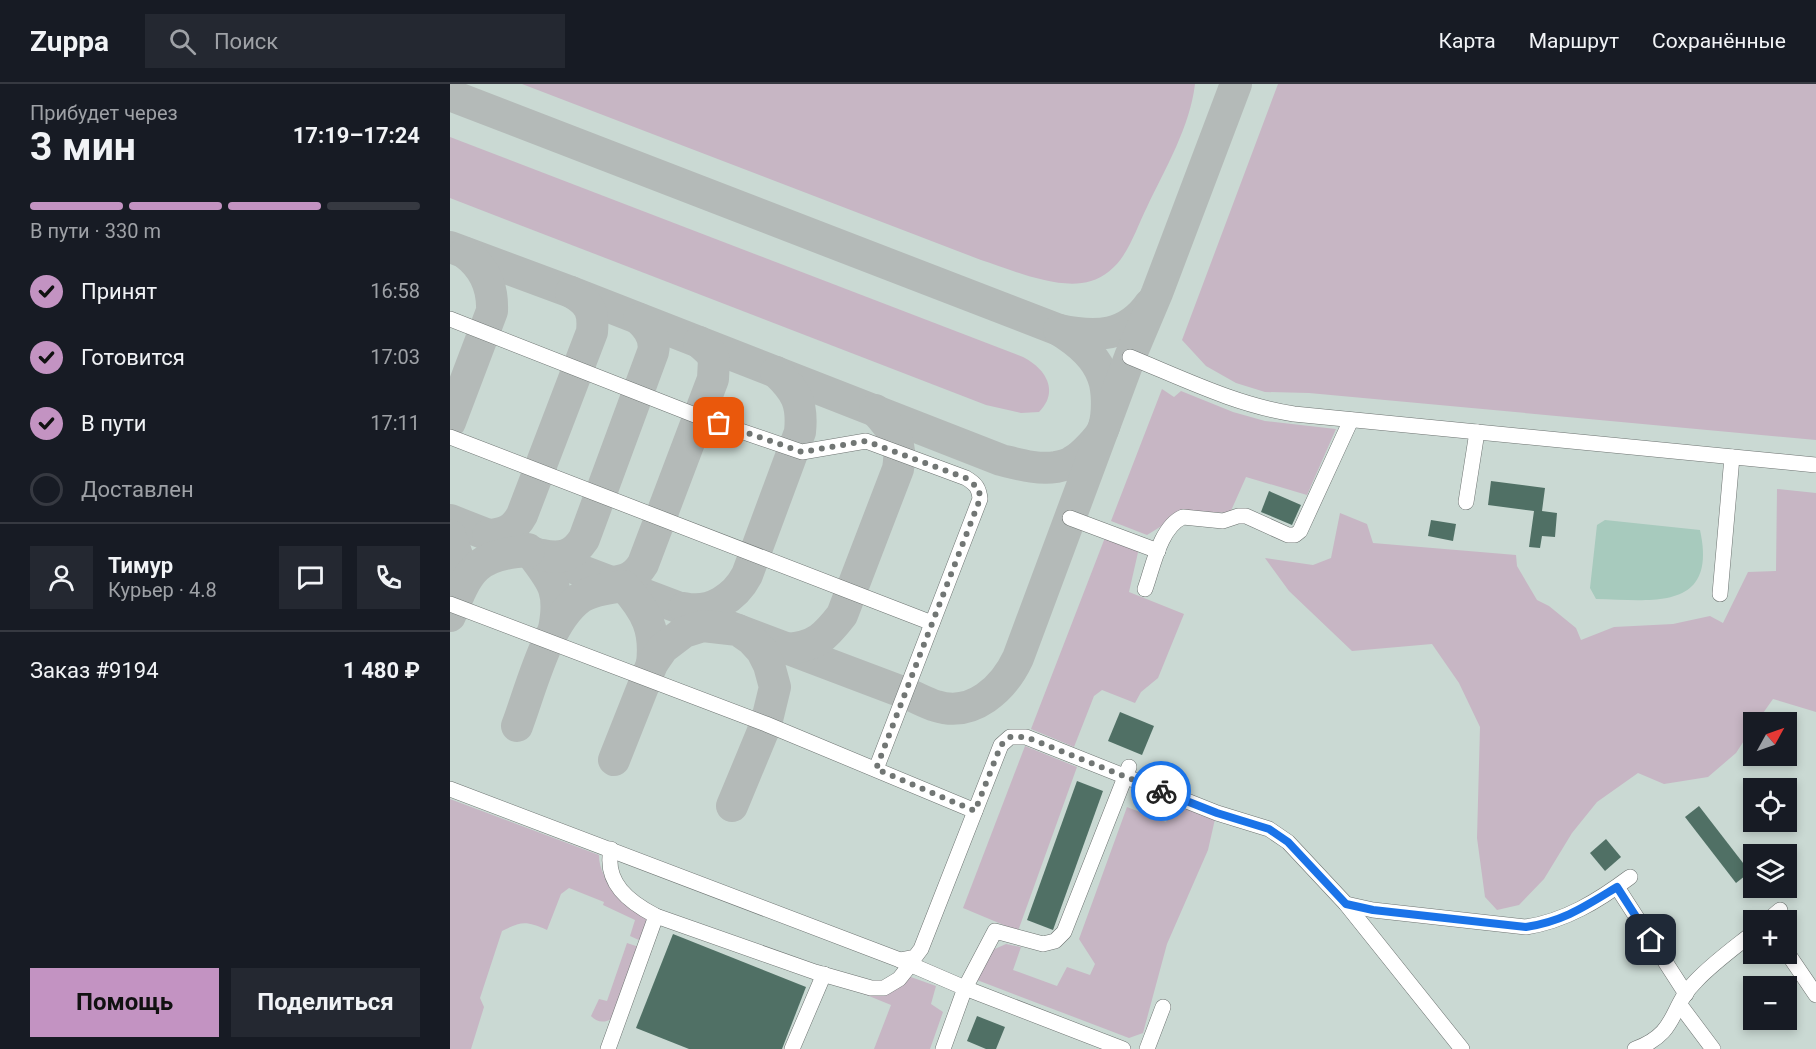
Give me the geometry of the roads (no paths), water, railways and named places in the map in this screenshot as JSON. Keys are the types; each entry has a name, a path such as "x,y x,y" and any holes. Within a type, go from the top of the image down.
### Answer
{"street":[{"path":"450,319 700,417 802,452 866,441 966,478 979,489 980,499 876,769"},
{"path":"1130,357 1242,403 1266,409 1351,420 1816,465"},
{"path":"1146,589 1165,532 1183,517 1223,521 1246,516 1295,536 1300,531 1351,420"},
{"path":"1466,502 1477,432"},
{"path":"450,437 932,623"},
{"path":"1720,594 1732,457"},
{"path":"1070,518 1158,551"},
{"path":"450,604 766,724 975,811"},
{"path":"610,849 608,862 614,879 625,896 656,916 824,974 871,988 884,988 899,979 905,962 915,957 921,949 1001,745 1010,737 1026,737 1127,772 1217,813 1269,829 1288,842 1346,904 1462,1049"},
{"path":"942,1049 965,988 995,931 1043,944 1055,940 1064,932 1127,772"},
{"path":"450,789 905,962 965,988 1123,1049"},
{"path":"1346,904 1373,910 1526,927 1547,924 1569,916 1630,877"},
{"path":"1617,887 1713,1049"},
{"path":"608,1049 656,916"},
{"path":"1635,1049 1653,1046 1669,1027 1694,982 1743,941"},
{"path":"1795,964 1816,995"},
{"path":"792,1049 824,974"},
{"path":"1147,1049 1163,1007"}]}
